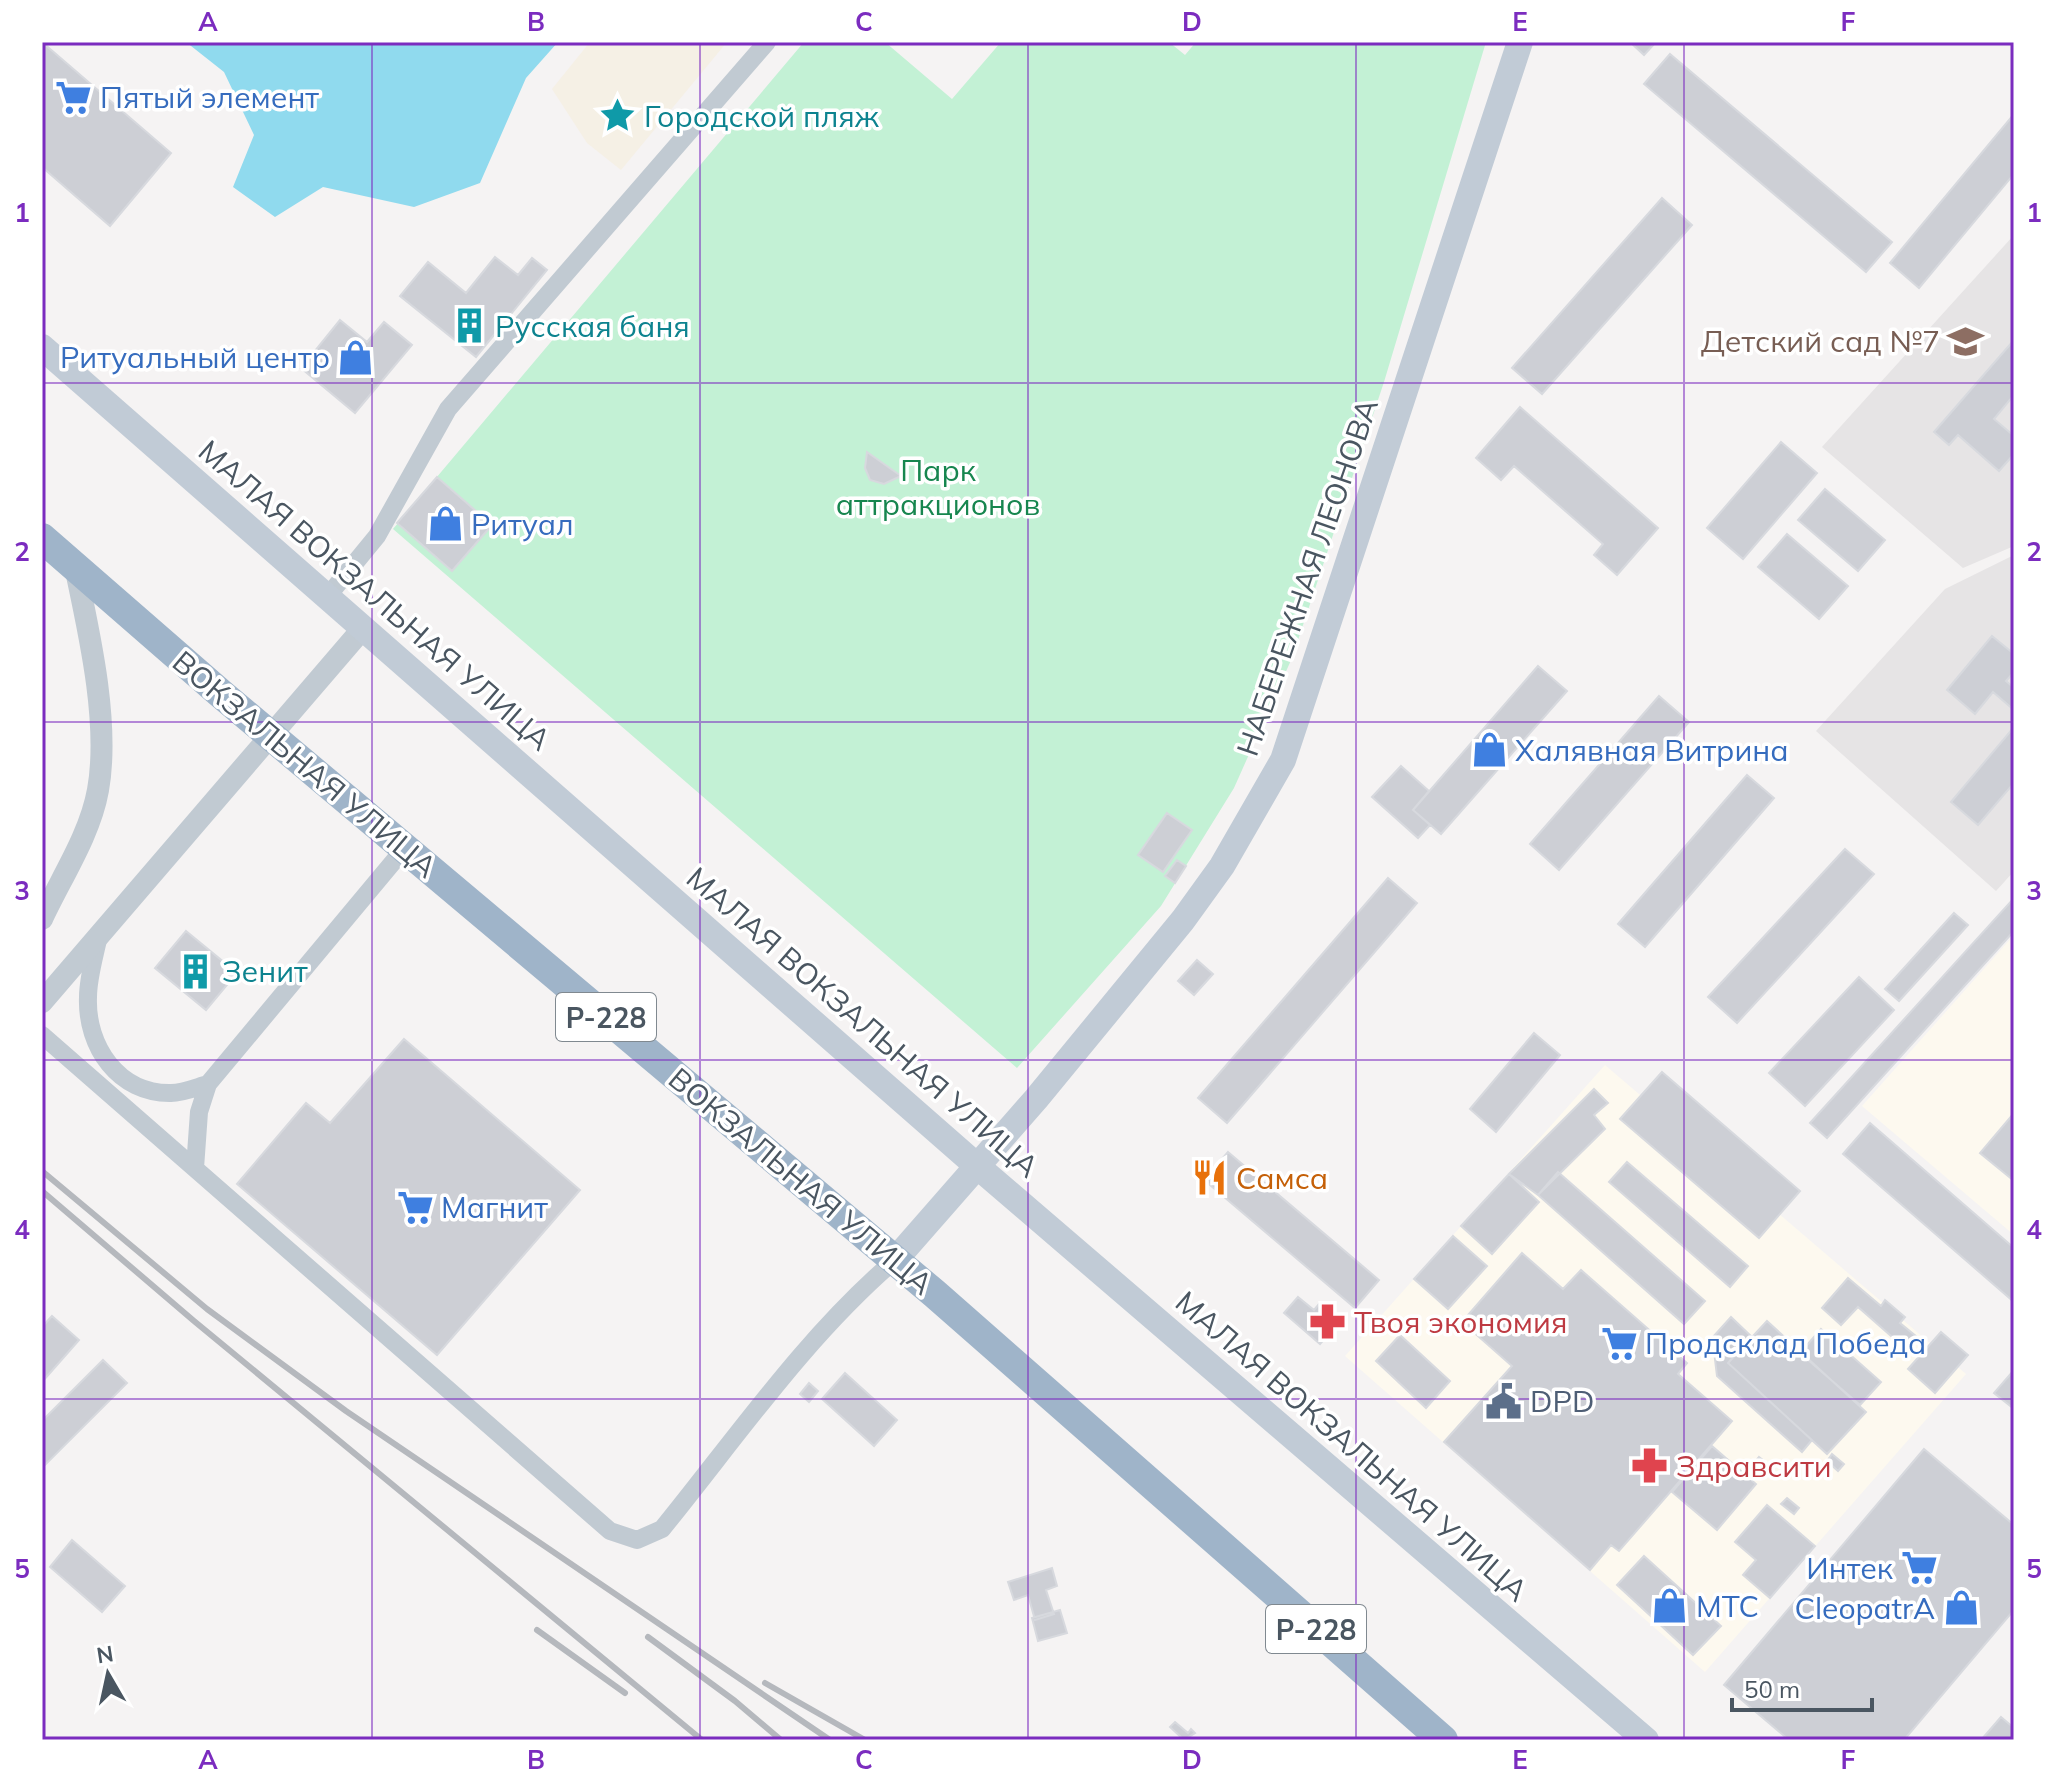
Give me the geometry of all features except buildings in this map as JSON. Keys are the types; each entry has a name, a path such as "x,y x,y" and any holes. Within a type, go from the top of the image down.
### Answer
{"highway":[{"name":"ВОКЗАЛЬНАЯ УЛИЦА","path":"42,538 404,849 895,1260 1443,1740"}],"main road":[{"name":"НАБЕРЕЖНАЯ ЛЕОНОВА","path":"895,1260 1183,920 1222,866 1283,760 1520,42"},
{"name":"МАЛАЯ ВОКЗАЛЬНАЯ УЛИЦА","path":"42,347 977,1166 1646,1740"}],"street":[{"path":"327,597 377,536 448,409 767,42"},
{"path":"42,919 89,821 98,790 97,686 75,566"},
{"path":"42,1002 364,627"},
{"path":"195,1168 199,1112 208,1084 404,849"},
{"path":"99,935 88,997 92,1031 109,1068 136,1087 172,1093 208,1084"},
{"path":"42,1035 610,1531 637,1540 662,1529 807,1351 866,1284 895,1260"}],"shaded area":[{"name":"Детский сад №7","path":"2014,235 2014,546 1963,568 1822,447"},
{"path":"2014,555 2014,871 1996,891 1816,731 1945,589"},
{"path":"2014,935 2014,1235 1862,1106"},
{"path":"1605,1065 1966,1374 1705,1672 1345,1356"}],"green space":[{"name":"Парк аттракционов","path":"804,42 885,42 952,99 1001,42 1169,42 1185,55 1196,42 1486,42 1384,382 1292,658 1234,788 1161,906 1017,1068 393,529"}],"sand":[{"name":"Городской пляж","path":"590,42 727,42 621,170 587,143 552,89"}],"water":[{"path":"186,42 558,42 526,78 480,183 414,207 323,187 275,217 233,187 254,135 224,72"}],"railway":[{"path":"42,1171 207,1309 346,1411 830,1740"},
{"path":"42,1191 194,1321 702,1740"},
{"path":"537,1630 625,1693"},
{"path":"648,1637 735,1701 781,1740"},
{"path":"765,1683 865,1740"}],"place":[{"name":"Пятый элемент","path":"74,97"},
{"name":"Городской пляж","path":"618,116"},
{"name":"Русская баня","path":"469,326"},
{"name":"Детский сад №7","path":"1966,341"},
{"name":"Ритуальный центр","path":"356,357"},
{"name":"Ритуал","path":"445,524"},
{"name":"Халявная Витрина","path":"1489,750"},
{"name":"Зенит","path":"196,971"},
{"name":"Самса","path":"1210,1178"},
{"name":"Магнит","path":"415,1207"},
{"name":"Твоя экономия","path":"1328,1322"},
{"name":"Продсклад Победа","path":"1619,1343"},
{"name":"DPD","path":"1504,1401"},
{"name":"Здравсити","path":"1650,1466"},
{"name":"Интек","path":"1919,1568"},
{"name":"МТС","path":"1670,1606"},
{"name":"CleopatrA","path":"1961,1608"}]}
